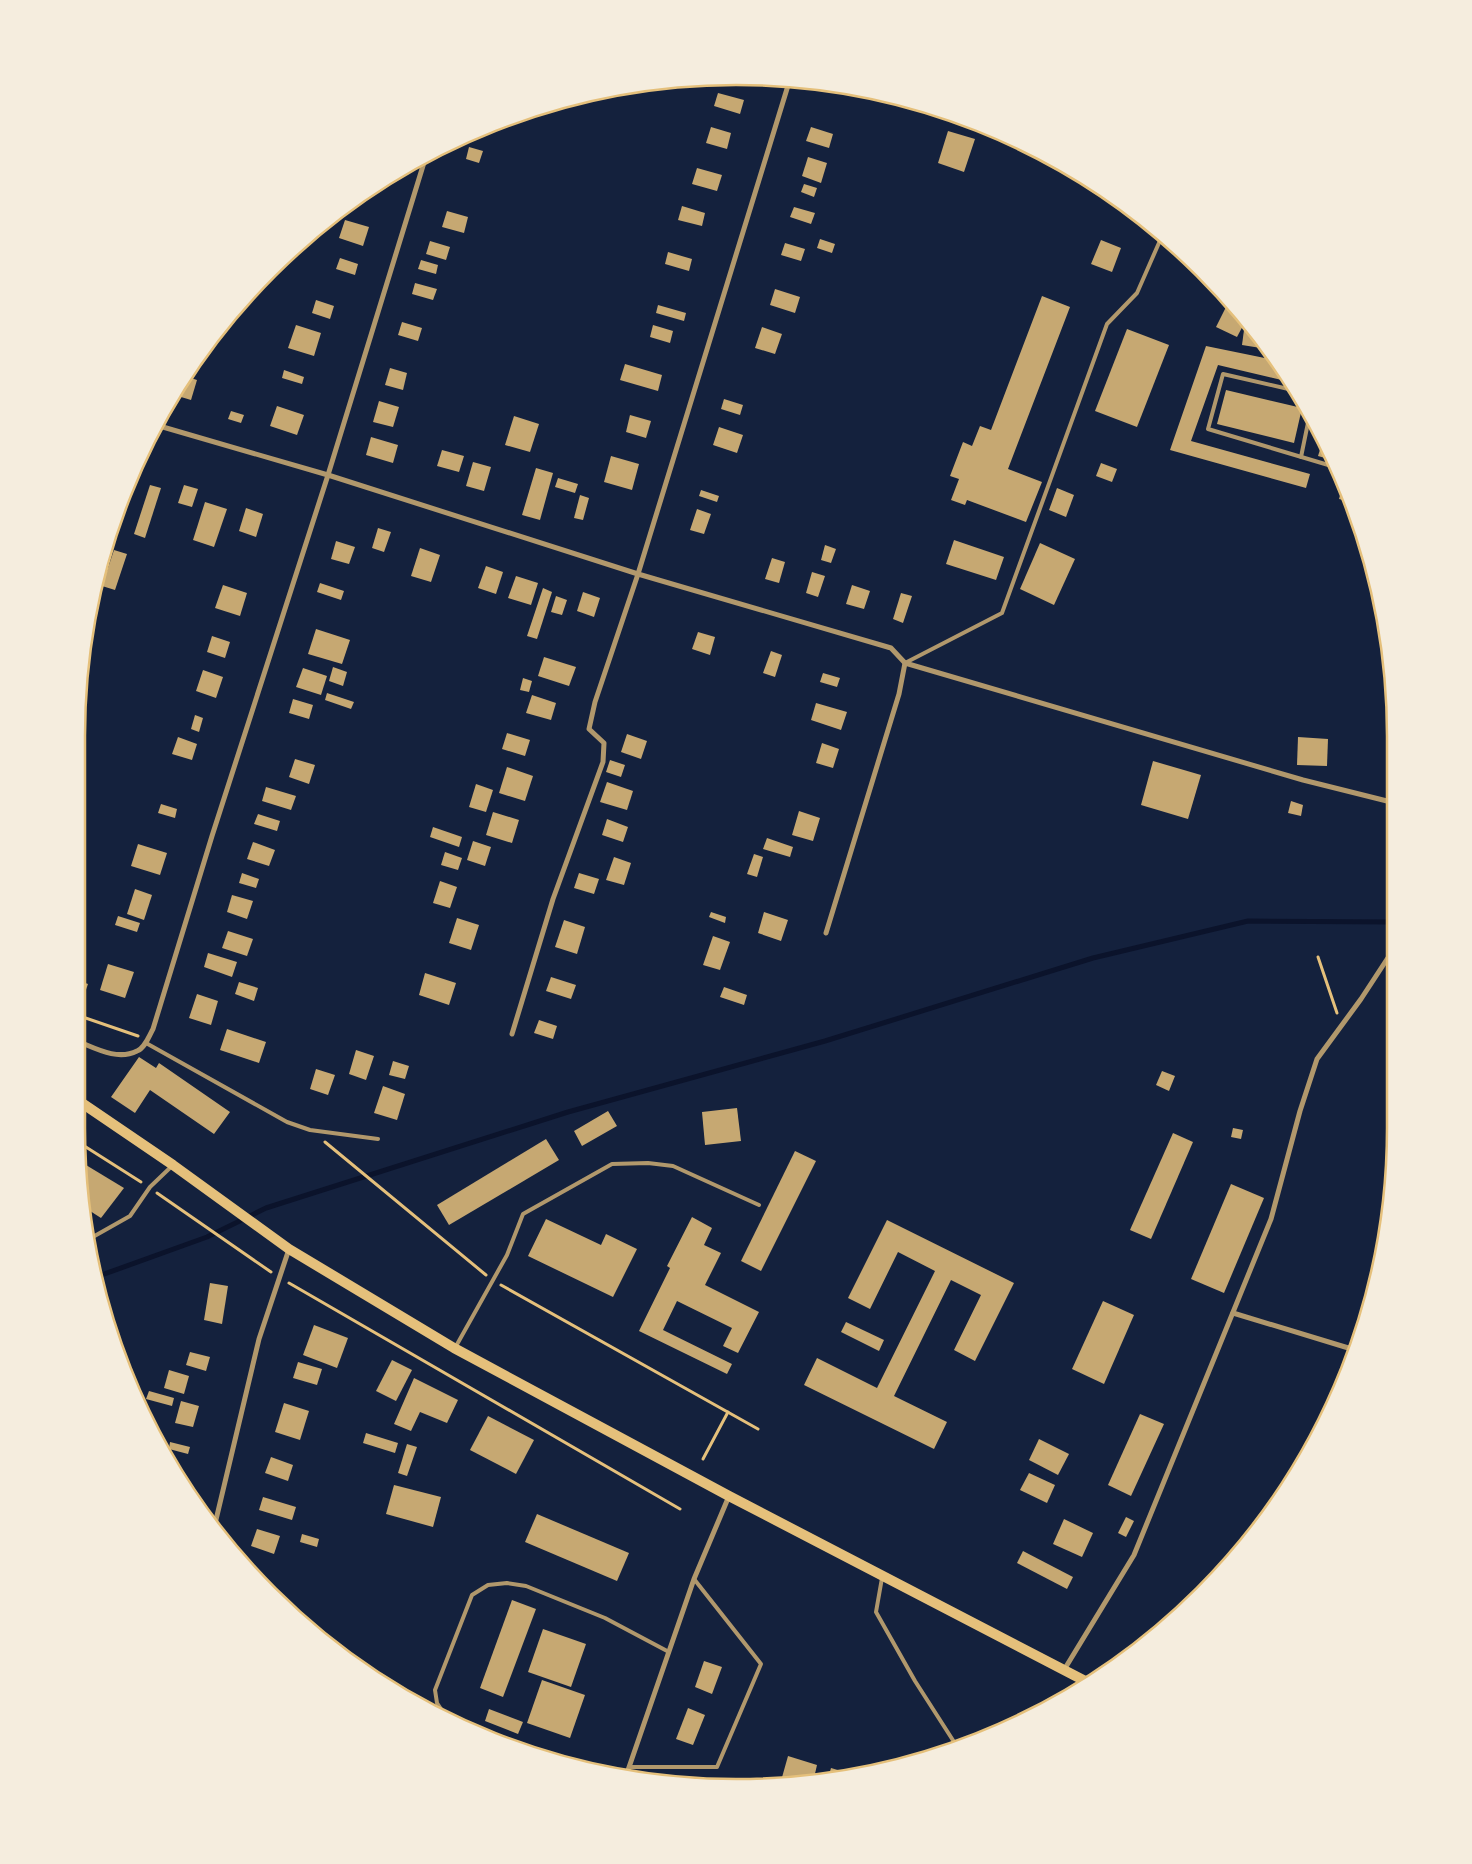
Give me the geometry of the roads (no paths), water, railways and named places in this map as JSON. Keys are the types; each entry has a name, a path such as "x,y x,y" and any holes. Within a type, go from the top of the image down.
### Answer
{"main road":[{"path":"85,1105 288,1249 454,1348 729,1496 1081,1679"}],"street":[{"path":"512,1034 554,899 603,762 604,743 588,729 595,702 638,574 788,87"},
{"path":"85,1044 115,1055 138,1051 146,1043 153,1029 212,836 328,475 423,165"},
{"path":"163,427 328,475 638,574 891,648 905,663 1303,780 1387,801"},
{"path":"826,933 900,694 905,663"},
{"path":"1064,1670 1134,1555 1271,1219 1317,1059 1387,959"},
{"path":"217,1520 259,1338 288,1249"},
{"path":"1233,1312 1348,1348"},
{"path":"629,1767 694,1579 729,1496"}],"lane":[{"path":"905,663 1002,614 1107,324 1137,293 1159,242"},
{"path":"1286,388 1223,374 1208,429 1327,465"},
{"path":"1301,457 1308,425"},
{"path":"146,1043 287,1122 310,1130 378,1139"},
{"path":"454,1348 507,1255 524,1214 612,1164 648,1163 673,1166 759,1205"},
{"path":"95,1236 130,1216 150,1187 173,1166"},
{"path":"883,1575 876,1612 915,1681 953,1741"},
{"path":"629,1767 717,1767 761,1664 694,1579"},
{"path":"440,1708 437,1703 435,1690 472,1595 488,1585 507,1583 526,1586 605,1618 670,1652"}],"waterway":[{"path":"102,1275 207,1237 266,1208 568,1112 825,1041 1093,958 1248,921 1387,922"}]}
